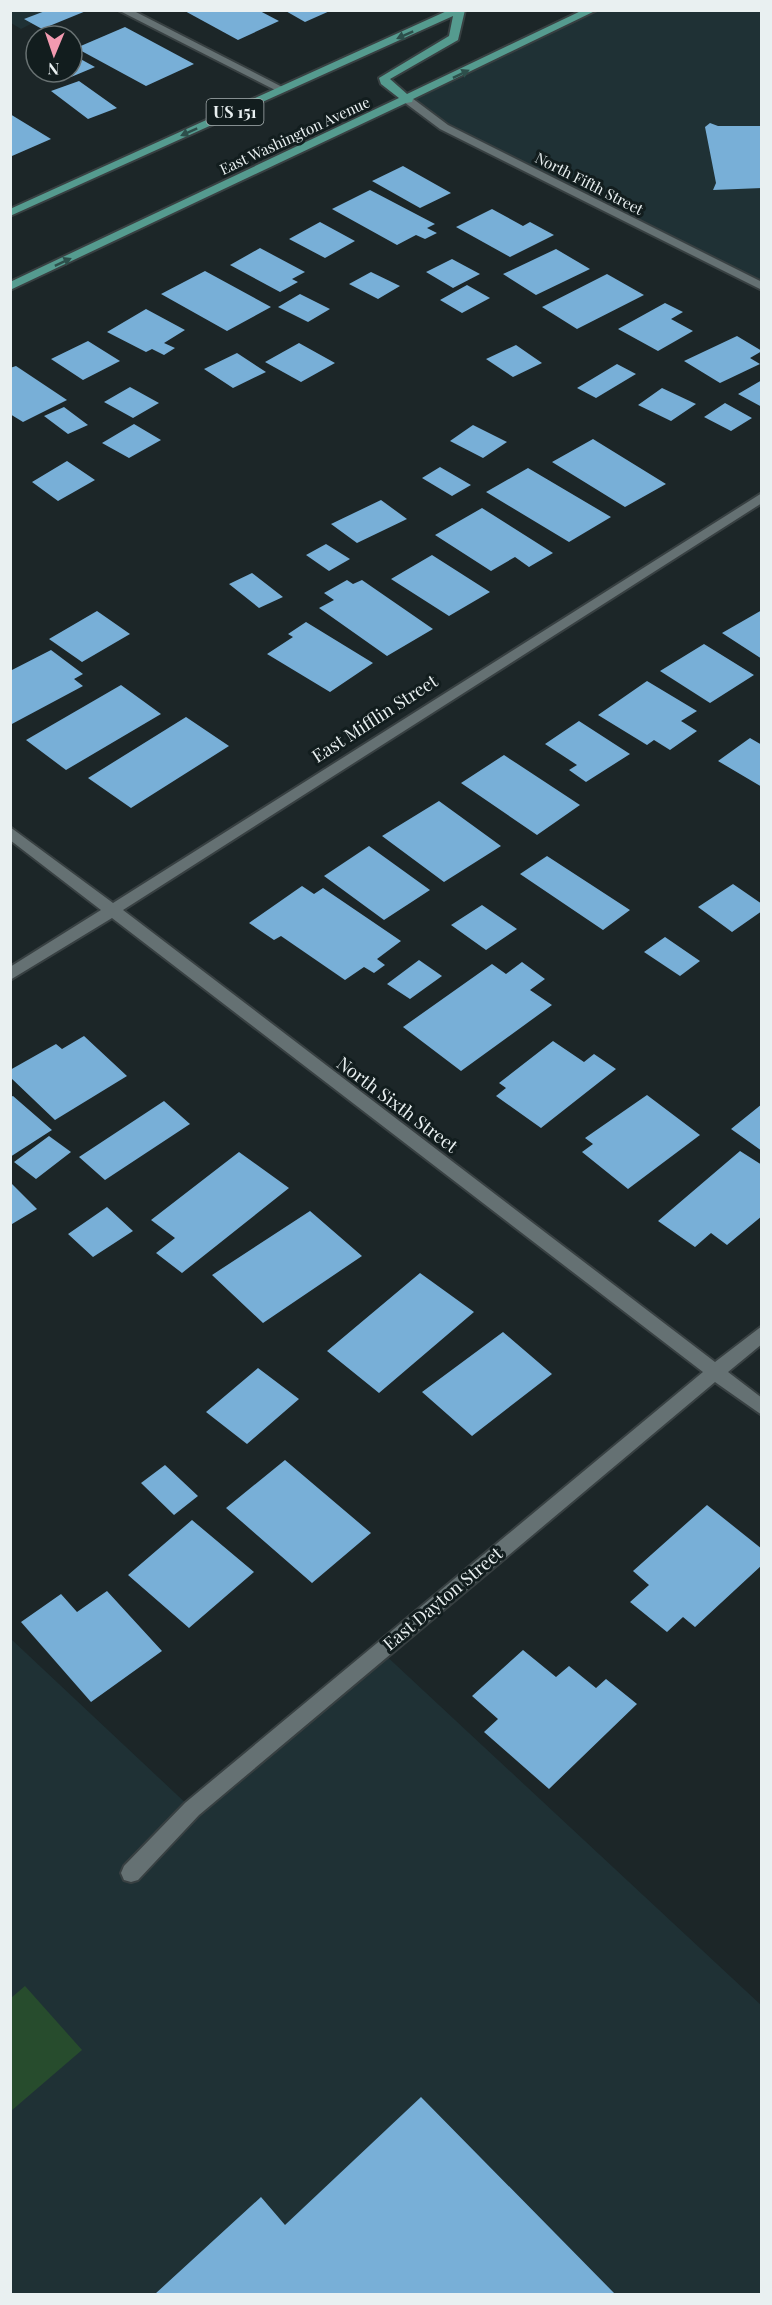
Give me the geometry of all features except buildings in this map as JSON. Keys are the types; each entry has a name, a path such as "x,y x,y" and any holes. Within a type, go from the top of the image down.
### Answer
{"main road":[{"name":"US 151","path":"13,209 459,10"},
{"path":"408,99 385,82 384,78 454,38 459,10"},
{"name":"East Washington Avenue","path":"10,287 592,10"}],"street":[{"path":"123,10 283,90"},
{"name":"North Fifth Street","path":"408,99 444,127 762,287"},
{"name":"East Mifflin Street","path":"10,975 762,497"},
{"name":"North Sixth Street","path":"10,832 716,1370 762,1408"},
{"name":"East Dayton Street","path":"131,1873 192,1809 762,1333"}],"shaded area":[{"path":"11,11 56,11 31,24 24,24 21,29 11,23"},
{"path":"592,11 761,11 761,287 444,127 408,100"},
{"path":"10,1638 192,1809 381,1651 761,2005 761,2294 11,2294"}],"green space":[{"path":"25,1986 82,2050 11,2111 11,1998"}]}
